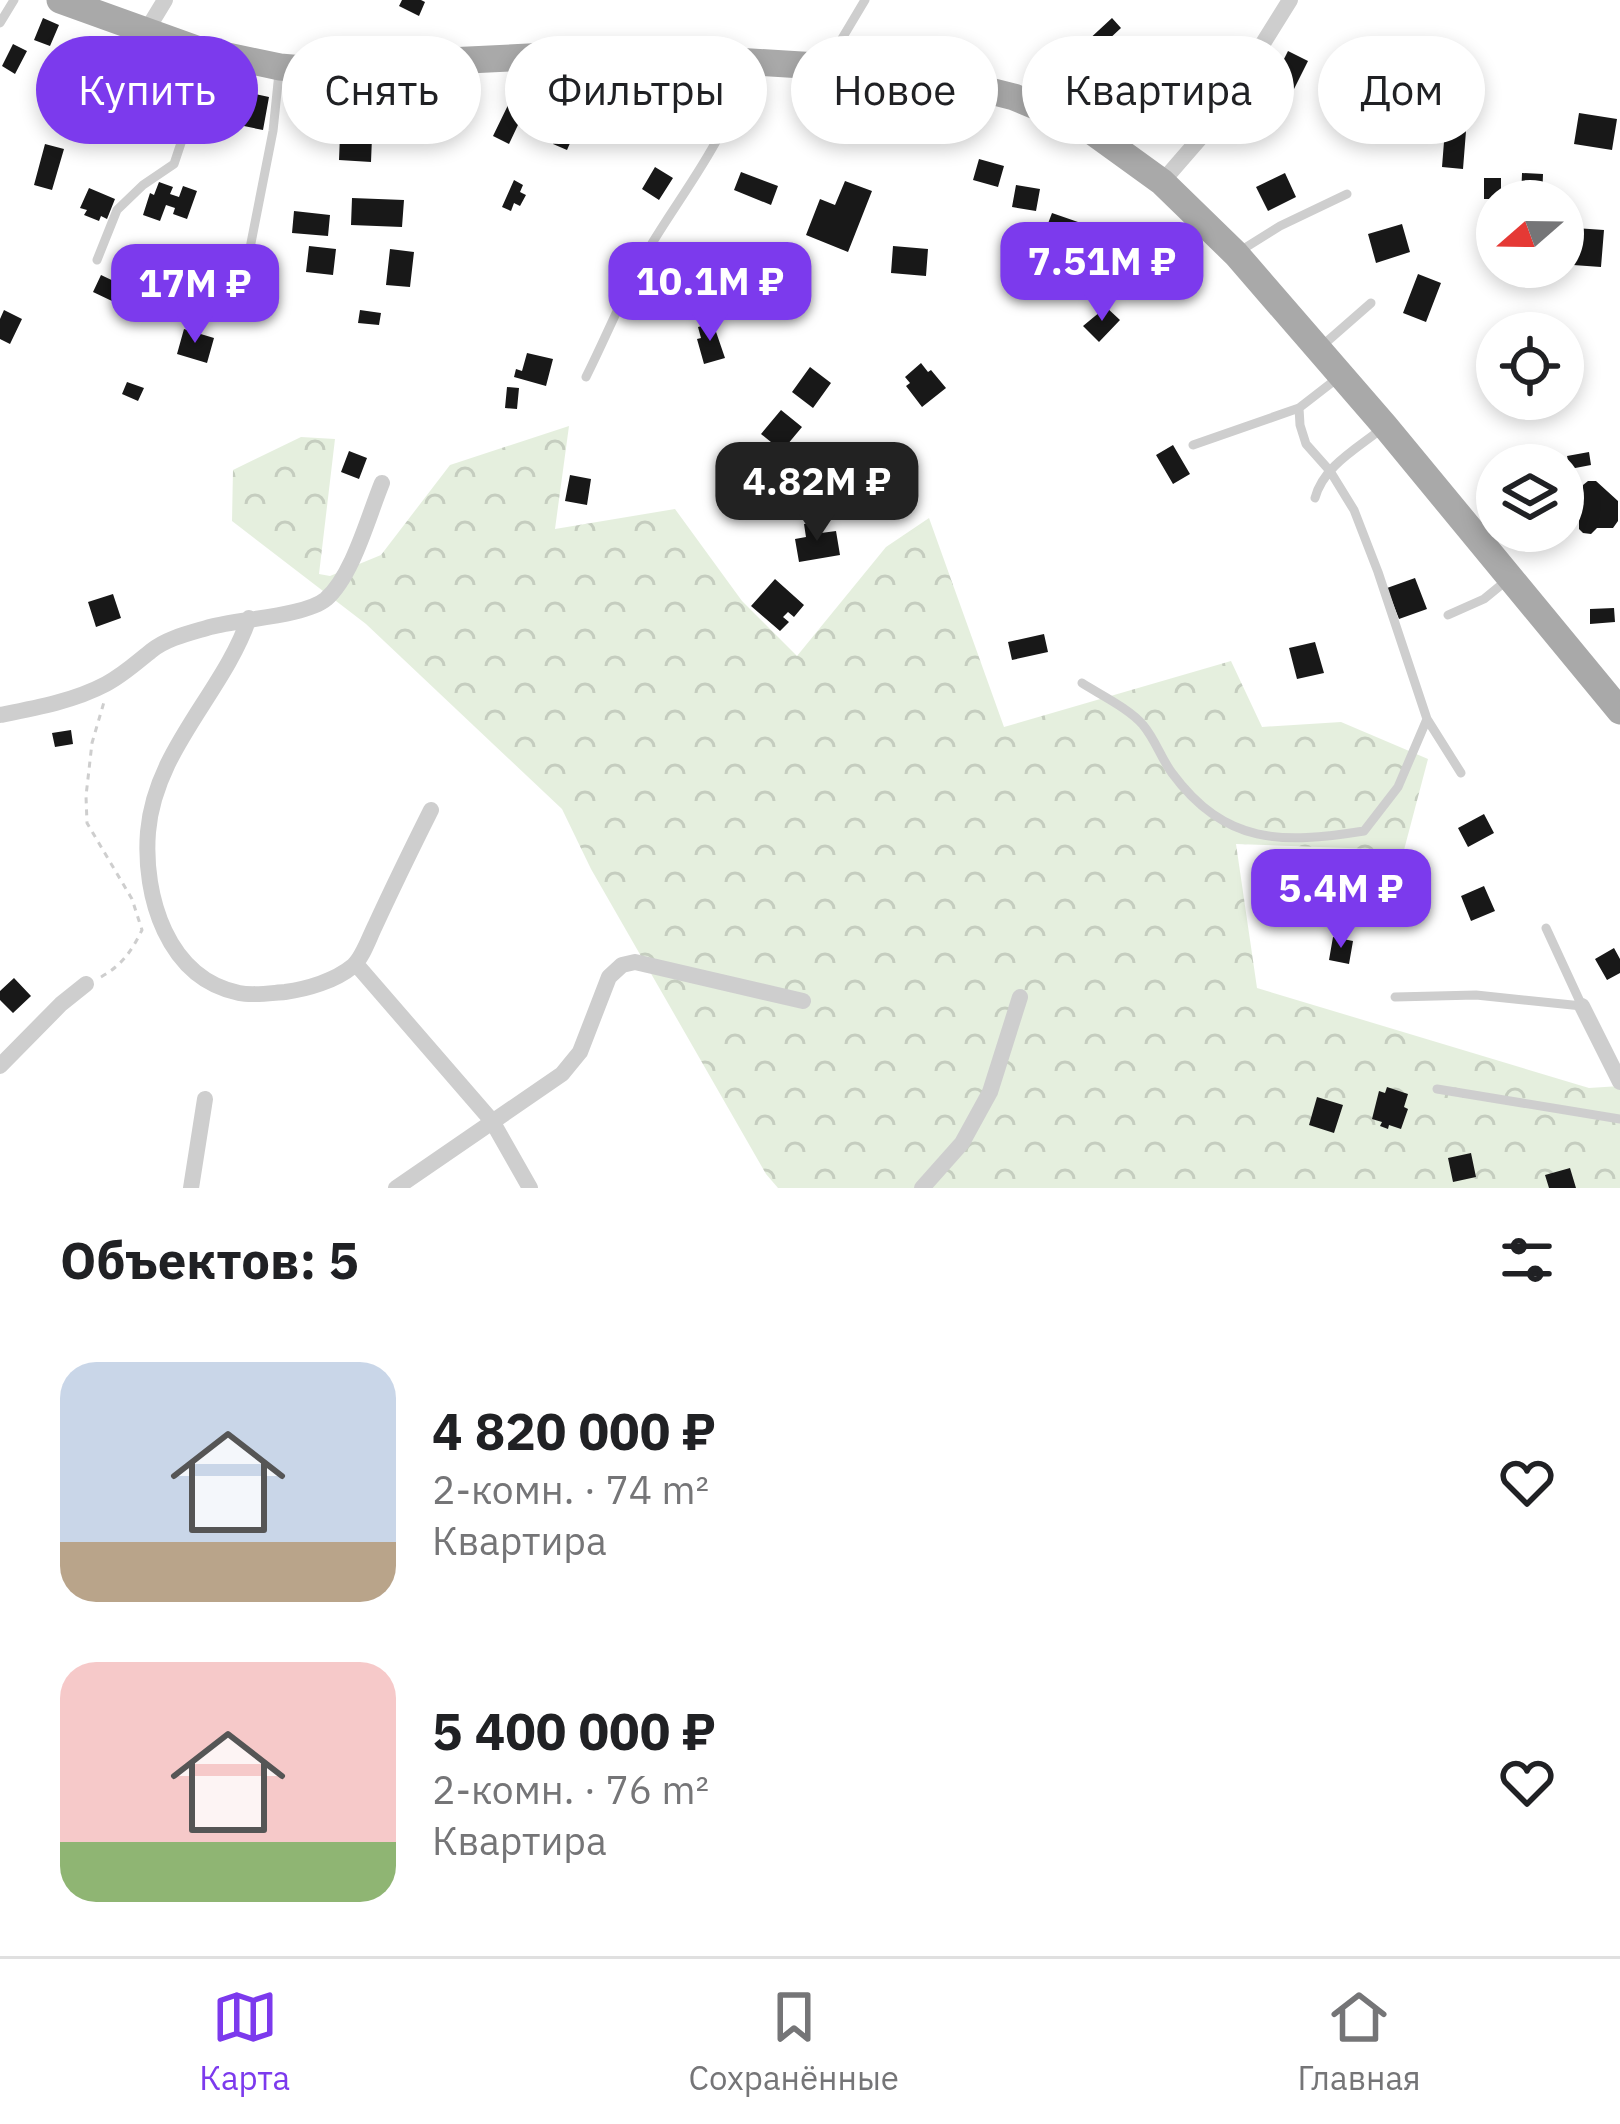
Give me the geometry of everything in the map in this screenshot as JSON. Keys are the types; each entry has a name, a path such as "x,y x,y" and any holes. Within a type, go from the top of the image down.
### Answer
{"main road":[{"path":"60,0 155,36"},
{"path":"258,62 339,72 505,58"},
{"path":"998,94 1085,127 1162,182 1236,254 1620,711"}],"street":[{"path":"145,33 165,0"},
{"path":"1162,182 1214,122 1290,0"},
{"path":"0,715 81,696 109,683 172,639 250,617 315,608 332,593 350,562 382,483"},
{"path":"250,617 240,645 172,754 151,809 146,857 158,914 178,956 207,979 241,994 298,990 327,981 356,964 431,810"},
{"path":"396,1188 562,1075 580,1052 609,977 622,965 635,962 803,1000"},
{"path":"356,964 492,1121 530,1188"},
{"path":"0,1066 86,984"},
{"path":"922,1188 962,1143 990,1092 1020,997"},
{"path":"1582,1006 1620,1082"},
{"path":"191,1188 205,1099"}],"lane":[{"path":"0,23 14,0"},
{"path":"843,36 866,0"},
{"path":"239,304 273,131 280,67"},
{"path":"97,260 117,210 173,164 180,144"},
{"path":"586,377 646,253 714,144"},
{"path":"1236,254 1280,226 1347,194"},
{"path":"1319,348 1371,303"},
{"path":"1193,445 1299,408 1341,375"},
{"path":"1299,408 1306,444 1354,510 1427,719 1461,773"},
{"path":"1315,498 1319,482 1385,426"},
{"path":"1448,615 1484,599 1510,577"},
{"path":"1082,683 1142,723 1173,773 1213,818 1272,838 1364,831 1398,787 1427,719"},
{"path":"1546,928 1582,1006"},
{"path":"1395,997 1477,994 1582,1006"},
{"path":"1437,1089 1620,1119"}],"path":[{"path":"86,984 117,968 142,930 132,899 86,823 92,742 109,683"}],"green space":[{"path":"569,426 555,529 675,509 742,601 797,656 886,547 929,518 1004,727 1231,661 1262,727 1341,722 1428,759 1404,850 1236,844 1257,988 1589,1088 1620,1086 1620,1188 778,1188 591,869 562,809 366,624 232,521 233,470 301,437 335,439 319,574 330,576 381,555 450,465"}],"building":[{"path":"402,0 425,2 419,16 399,6"},
{"path":"43,18 59,25 54,36 34,40"},
{"path":"1112,18 1121,28 1112,36 1093,36"},
{"path":"13,44 27,51 15,74 2,66"},
{"path":"1294,54 1308,61 1294,89"},
{"path":"258,95 269,97 263,130 258,129"},
{"path":"505,111 505,142 493,136"},
{"path":"1579,113 1617,119 1612,150 1574,144"},
{"path":"45,144 64,149 52,190 34,185"},
{"path":"340,144 372,144 371,162 339,160"},
{"path":"1444,144 1465,144 1463,169 1442,167"},
{"path":"979,159 1004,166 998,187 973,180"},
{"path":"655,167 673,178 659,200 642,189"},
{"path":"741,172 778,186 771,205 734,190"},
{"path":"1285,173 1296,197 1268,211 1256,187"},
{"path":"1522,173 1543,174 1543,180 1522,180"},
{"path":"514,180 523,185 520,192 526,195 511,211 502,207"},
{"path":"845,181 872,191 848,252 806,235 820,199 835,205"},
{"path":"159,182 173,187 170,194 179,197 183,186 197,191 187,219 173,214 175,208 166,205 160,221 143,215"},
{"path":"1016,185 1040,189 1036,211 1012,207"},
{"path":"89,188 115,199 107,219 84,215 87,210 80,208"},
{"path":"352,198 404,200 402,227 351,225"},
{"path":"294,211 330,215 328,236 292,233"},
{"path":"1052,213 1078,222 1071,244 1044,234"},
{"path":"1402,224 1410,252 1376,263 1368,234"},
{"path":"1584,229 1604,230 1601,267 1584,266"},
{"path":"206,244 225,250 213,291 194,285"},
{"path":"309,246 336,249 333,275 306,272"},
{"path":"893,246 928,249 926,276 891,273"},
{"path":"1136,248 1150,259 1146,264 1152,269 1147,276 1156,282 1146,295 1116,273"},
{"path":"390,249 414,252 410,287 386,285"},
{"path":"1418,274 1441,283 1426,322 1403,313"},
{"path":"101,275 120,284 112,301 93,292"},
{"path":"1106,307 1120,320 1099,342 1083,326"},
{"path":"4,310 22,319 10,344 0,339"},
{"path":"360,310 381,313 379,325 358,323"},
{"path":"713,323 725,358 704,364 698,327"},
{"path":"184,329 214,338 207,363 177,354"},
{"path":"527,353 553,359 546,386 514,377 516,369 522,371"},
{"path":"921,363 946,388 922,407 905,377"},
{"path":"810,367 831,383 813,408 792,392"},
{"path":"127,382 144,388 138,401 122,394"},
{"path":"507,387 519,388 517,409 505,408"},
{"path":"781,410 802,427 782,451 761,434"},
{"path":"1173,445 1190,474 1173,484 1156,455"},
{"path":"349,451 367,458 359,479 341,472"},
{"path":"866,458 879,473 860,491 846,477"},
{"path":"570,475 591,479 587,505 565,501"},
{"path":"1596,481 1618,501 1618,521 1613,528 1584,533 1584,484"},
{"path":"819,522 821,533 836,531 840,555 799,562 795,539 806,537 804,524"},
{"path":"1415,578 1427,609 1399,619 1387,588"},
{"path":"775,579 804,605 794,617 788,612 783,617 789,622 780,631 751,606"},
{"path":"113,594 121,618 96,627 88,602"},
{"path":"1614,608 1615,622 1590,624 1590,609"},
{"path":"1044,634 1048,652 1012,660 1008,642"},
{"path":"1315,642 1324,673 1297,679 1289,648"},
{"path":"71,730 73,744 55,747 52,733"},
{"path":"1484,814 1494,833 1468,847 1458,828"},
{"path":"1484,886 1495,911 1471,921 1461,896"},
{"path":"1333,937 1353,941 1349,964 1329,960"},
{"path":"1614,948 1620,973 1607,980 1595,959"},
{"path":"14,978 31,996 13,1013 0,1000 0,991"},
{"path":"1387,1087 1408,1094 1401,1129 1389,1125 1388,1129 1372,1119 1379,1091 1385,1093"},
{"path":"1317,1097 1343,1105 1334,1133 1309,1125"},
{"path":"1471,1153 1476,1177 1453,1182 1448,1158"},
{"path":"1570,1168 1576,1188 1549,1188 1545,1175"}]}
